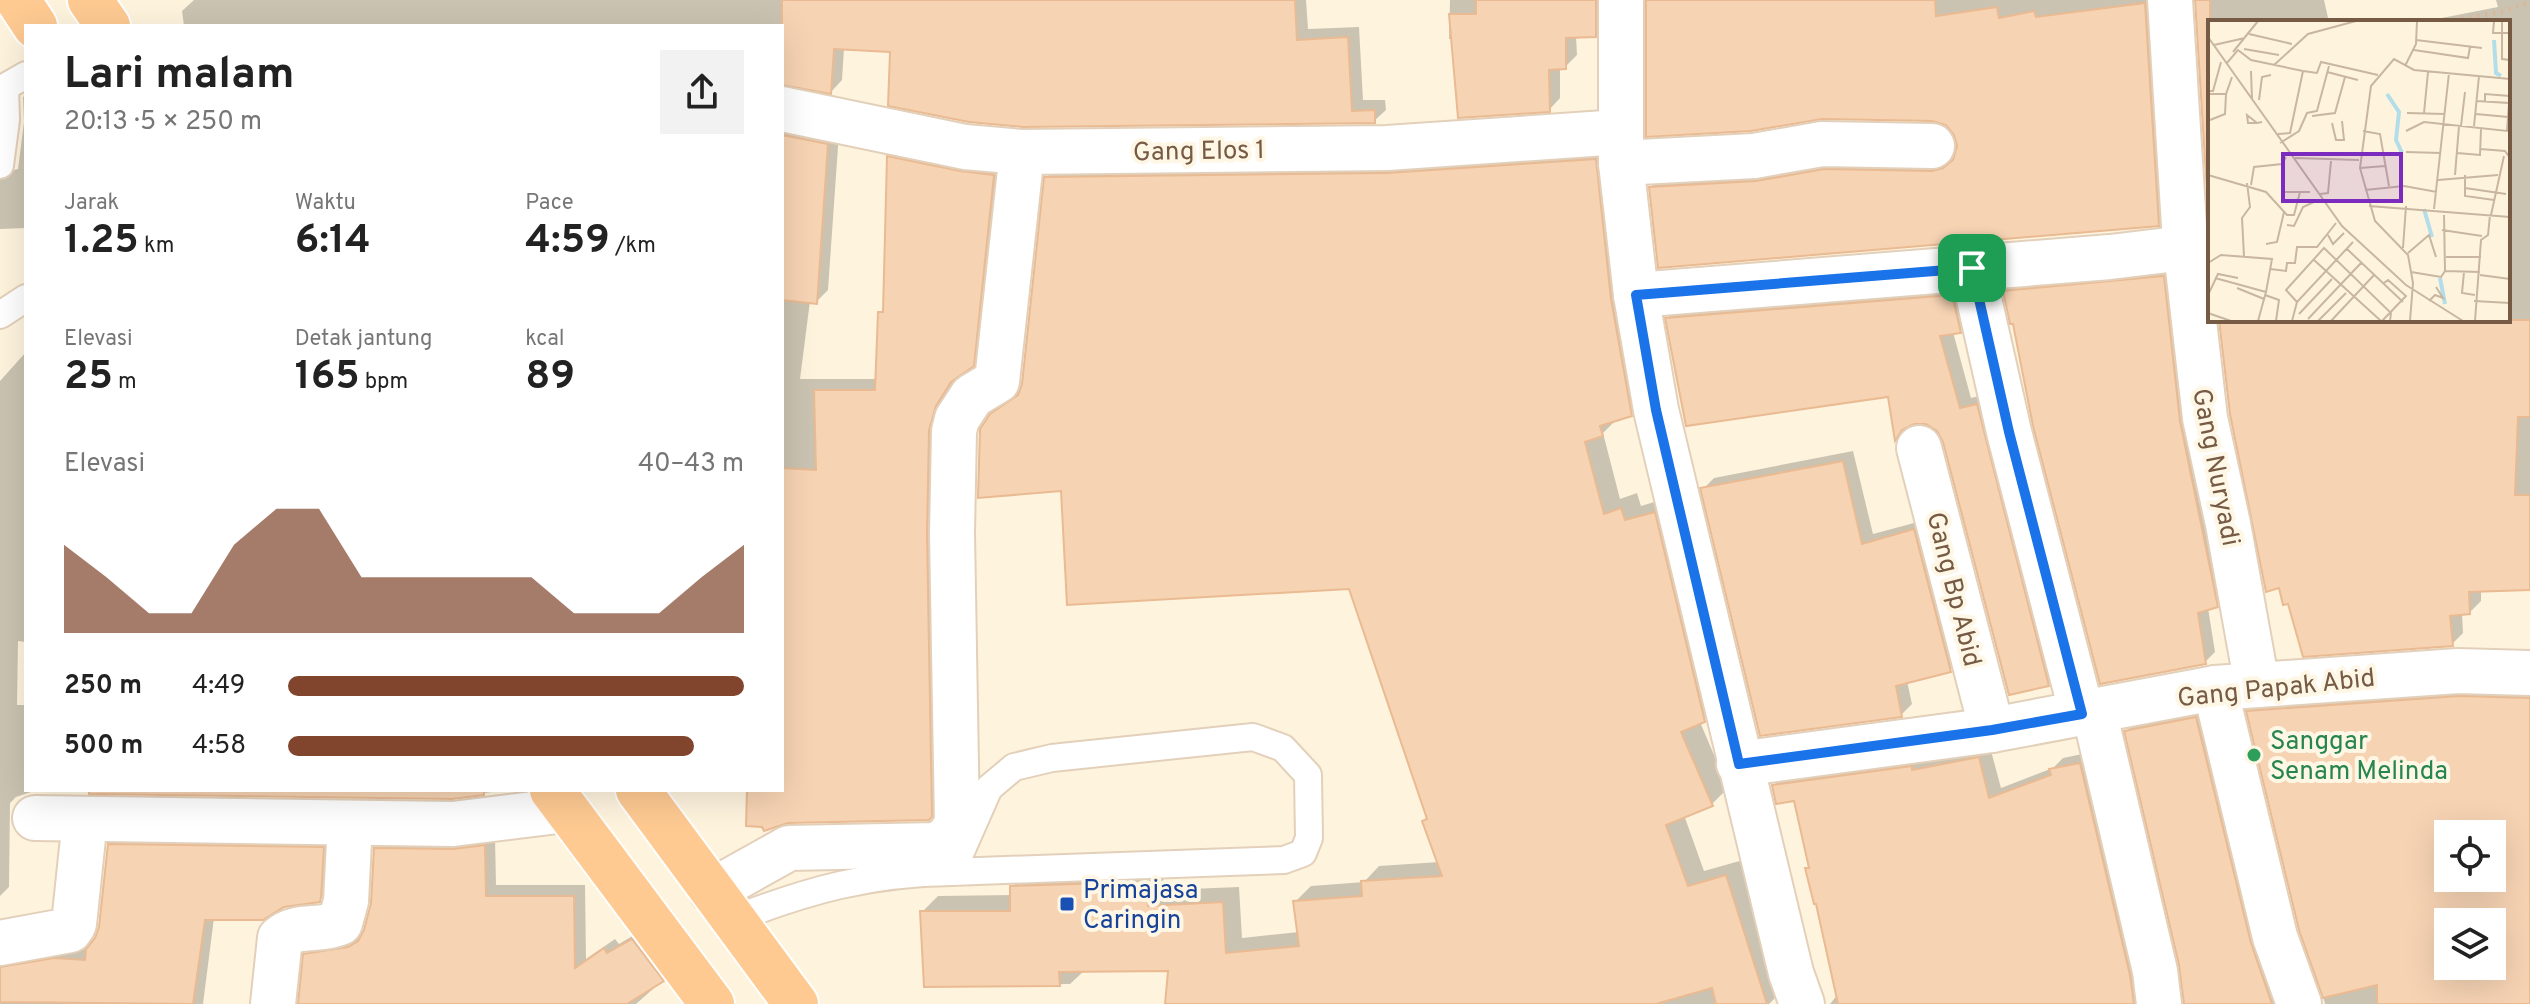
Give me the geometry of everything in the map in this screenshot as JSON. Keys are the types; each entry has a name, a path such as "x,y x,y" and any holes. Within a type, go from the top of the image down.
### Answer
{"highway":[{"path":"18,0 34,24"},
{"path":"90,0 107,24"},
{"path":"639,792 796,1004"},
{"path":"559,800 704,1002"}],"street":[{"path":"1621,0 1621,147 1636,295 1656,410 1739,764 1791,973 1802,1004"},
{"name":"Gang Nuryadi","path":"2170,0 2185,248 2205,418 2257,685"},
{"name":"Gang Elos 1","path":"784,109 965,147 1022,152 1621,147 1754,156 1822,144 1932,146"},
{"path":"723,905 789,848 936,845 952,833 957,824 952,533 954,431 957,419 972,396 997,381 1022,152"},
{"path":"1636,295 2110,257 2185,248"},
{"path":"1972,268 2009,432 2088,712 2155,971 2159,1004"},
{"name":"Gang Bp Abid","path":"1919,448 1992,730"},
{"name":"Gang Papak Abid","path":"1739,764 1992,730 2215,688 2458,671 2530,673"},
{"path":"2215,688 2275,937 2299,1004"},
{"path":"35,818 453,824 559,800"},
{"path":"0,943 70,930 74,924 85,819"},
{"path":"273,1004 280,938 290,930 330,928 340,923 346,901 350,823"}],"lane":[{"path":"0,165 6,120 5,87 24,76"},
{"path":"0,315 24,299"},
{"path":"723,905 791,896 907,873 952,872 1284,860 1303,853 1309,838 1308,775 1283,748 1253,737 1052,758 1014,767 989,788 952,872"}],"path":[{"path":"2457,20 2501,12 2530,2"}],"building":[{"path":"782,0 1295,0 1297,40 1348,37 1352,111 1375,110 1375,123 1023,127 969,122 888,106 890,52 834,49 831,94 784,85"},
{"path":"1476,0 1596,0 1596,37 1566,38 1566,69 1549,70 1550,112 1458,118 1449,14 1476,14"},
{"path":"1646,0 1935,0 1936,16 1997,7 1999,18 2034,11 2036,17 2145,3 2159,226 1658,268 1649,187 1756,181 1824,169 1932,171 1943,168 1953,160 1957,146 1954,135 1946,125 1932,121 1822,119 1751,131 1646,137"},
{"path":"2195,0 2210,0 2208,208"},
{"path":"784,135 828,144 817,304 784,300"},
{"path":"887,156 994,175 974,366 951,382 936,406 929,430 927,533 932,817 929,820 788,823 764,831 762,827 746,826 747,792 784,792 784,468 816,470 814,390 875,390 878,312 883,312"},
{"path":"1596,159 1611,299 1632,416 1600,426 1603,436 1585,442 1604,514 1621,508 1625,520 1655,512 1705,722 1681,732 1713,806 1666,825 1688,886 1726,875 1767,1004 1716,1004 1712,988 1656,1004 1165,1004 1168,971 1059,972 1060,986 924,987 920,911 1010,911 1010,886 1147,882 1148,906 1223,902 1226,953 1299,946 1293,901 1362,896 1361,881 1442,876 1422,821 1427,819 1349,589 1067,605 1061,491 978,498 980,429 990,414 1018,395 1022,384 1044,177 1387,173"},
{"path":"2164,276 2180,421 2218,607 2198,613 2206,664 2100,684 2033,426 2013,324 2010,324 2003,291"},
{"path":"1952,295 1961,333 1940,336 1960,408 1977,404 2049,686 2009,695 1943,442 1937,431 1926,424 1914,424 1902,430 1895,441 1888,397 1686,426 1665,318"},
{"path":"2530,320 2530,417 2518,417 2515,495 2530,495 2530,590 2469,592 2470,614 2450,616 2453,646 2303,657 2288,604 2283,605 2279,588 2266,592 2230,414 2219,322"},
{"path":"1843,461 1862,544 1914,529 1951,672 1896,686 1902,717 1760,736 1700,488"},
{"path":"2459,696 2530,698 2530,1004 2377,1004 2377,985 2323,998 2299,930 2246,711"},
{"path":"2196,717 2251,943 2272,1004 2184,1004 2179,965 2124,731"},
{"path":"1979,757 1989,798 2051,775 2049,769 2080,763 2130,975 2134,1004 1838,1004 1805,868 1809,868 1794,801 1776,804 1772,785 1912,766 1912,770"},
{"path":"484,792 484,795 452,799 89,794"},
{"path":"108,844 324,847 320,902 284,907 263,920 205,920 193,1004 0,1002 0,967 54,958 85,960 86,949 99,927"},
{"path":"485,845 486,896 574,896 575,968 604,948 607,953 632,939 664,981 627,1004 298,1004 303,954 348,947 358,941 364,930 371,903 374,848 453,849"}],"place":[{"name":"Sanggar Senam Melinda","path":"2254,755"},
{"name":"Primajasa Caringin","path":"1067,904"}],"route":[{"path":"1972,268 2009,432 2082,714 1992,730 1739,764 1656,410 1636,295 1972,268"}]}
